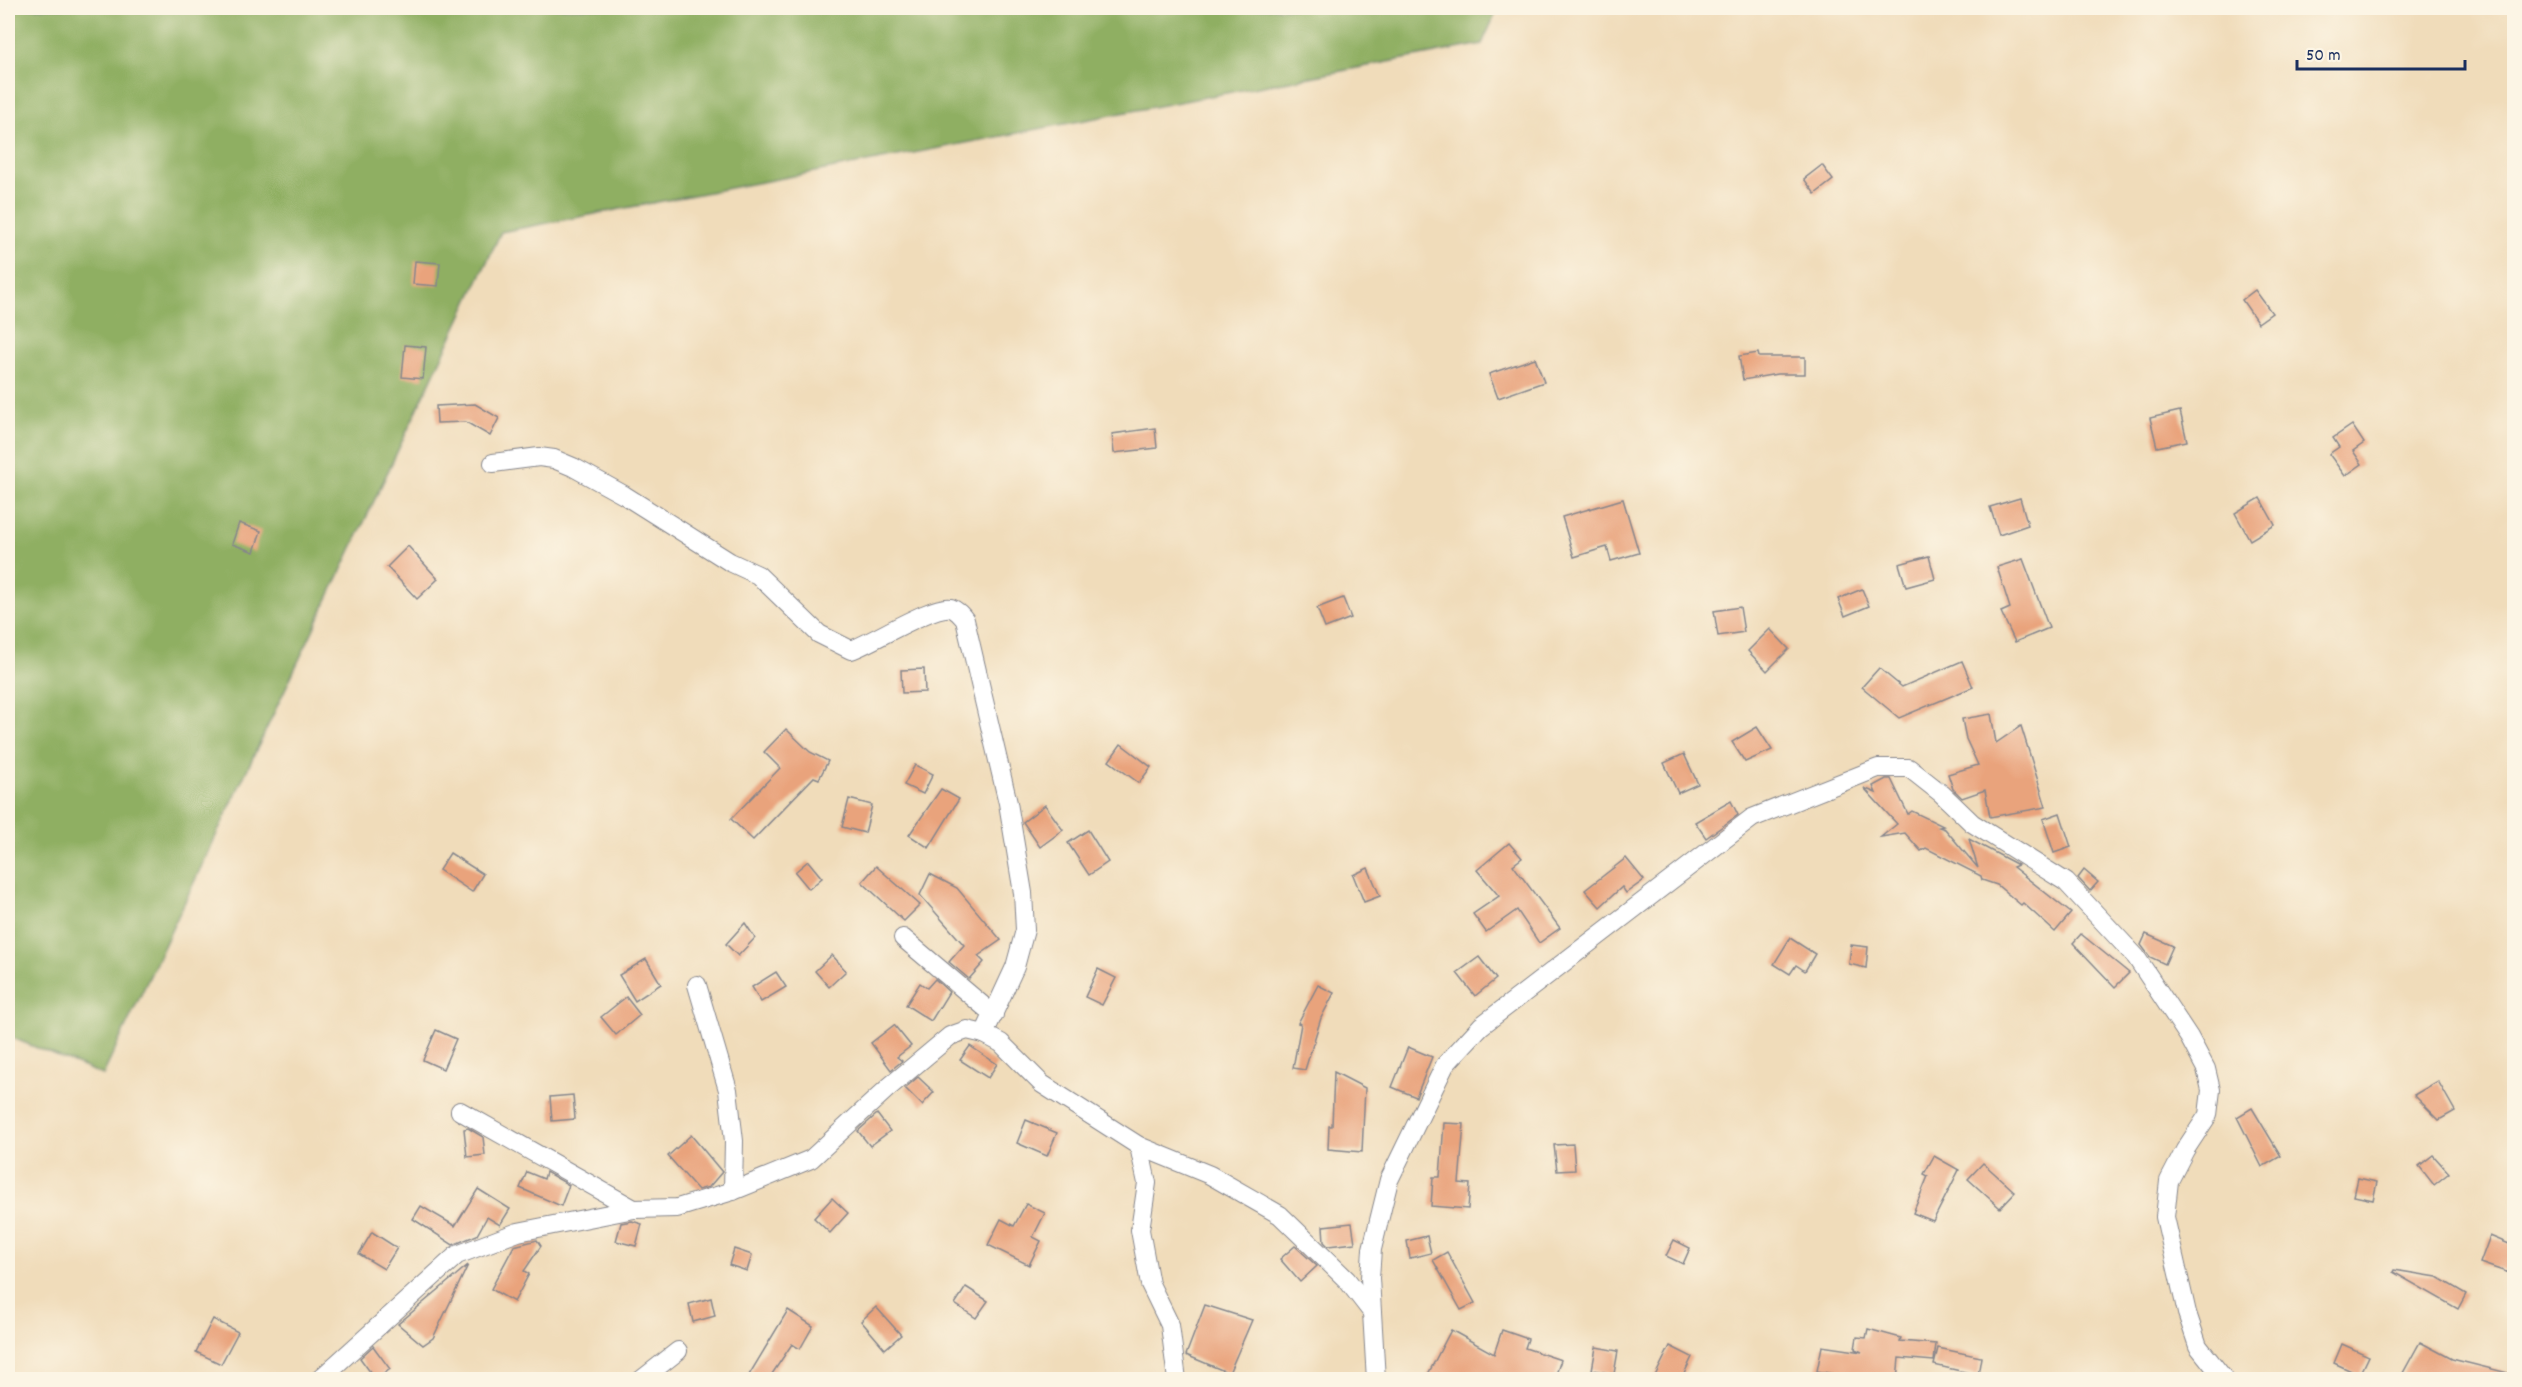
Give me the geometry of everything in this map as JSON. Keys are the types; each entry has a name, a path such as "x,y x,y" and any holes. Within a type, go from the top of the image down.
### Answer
{"street":[{"path":"493,463 539,457 554,459 573,467 624,495 730,562 758,575 819,634 850,650 928,613 948,607 957,611 965,620 1008,803 1023,893 1025,930 1015,968 984,1034"},
{"path":"1376,1380 1371,1311 1372,1249 1389,1180 1445,1065 1481,1026 1752,818 1878,768 1909,768 1942,794 1972,823 2066,882 2136,957 2189,1037 2206,1069 2211,1090 2208,1115 2185,1150 2169,1181 2165,1217 2187,1313 2198,1346 2225,1380"},
{"path":"903,938 994,1015"},
{"path":"697,984 728,1090 734,1141 733,1191"},
{"path":"319,1380 457,1255 518,1232 634,1209 677,1208 733,1191 811,1159 889,1087 950,1036 967,1030 984,1034 1001,1043 1042,1084 1139,1146 1210,1175 1280,1215 1347,1280 1371,1311"},
{"path":"460,1111 634,1209"},
{"path":"1139,1146 1147,1183 1140,1230 1150,1284 1170,1325 1177,1380"},
{"path":"641,1380 678,1351"}],"green space":[{"path":"8,8 1498,8 1482,44 501,232 103,1075 8,1036"}],"building":[{"path":"1822,165 1833,180 1815,194 1804,179"},
{"path":"415,261 440,263 438,286 413,284"},
{"path":"2255,290 2272,313 2258,323 2242,300"},
{"path":"405,345 426,347 423,379 402,377"},
{"path":"1758,353 1759,357 1805,357 1805,374 1777,374 1743,380 1739,356"},
{"path":"1535,358 1544,382 1498,398 1489,374"},
{"path":"475,404 499,418 490,436 466,422 437,423 436,406"},
{"path":"2180,411 2187,441 2157,447 2150,418"},
{"path":"2352,425 2364,443 2353,451 2362,464 2345,476 2329,454 2339,447 2333,438"},
{"path":"1155,428 1157,448 1114,453 1112,434"},
{"path":"2020,498 2028,525 1999,535 1990,507"},
{"path":"2260,498 2275,525 2250,540 2235,513"},
{"path":"1623,499 1639,553 1611,561 1607,547 1574,557 1562,517"},
{"path":"239,523 261,531 254,552 232,544"},
{"path":"408,546 438,579 417,599 387,567"},
{"path":"1929,556 1935,579 1906,587 1899,564"},
{"path":"2023,559 2049,628 2015,642 2001,612 2010,608 1997,567"},
{"path":"1862,589 1869,606 1845,616 1838,599"},
{"path":"1343,598 1351,618 1325,628 1317,608"},
{"path":"1740,607 1744,632 1718,636 1714,611"},
{"path":"1770,629 1789,649 1767,671 1748,651"},
{"path":"1962,661 1973,687 1899,718 1862,687 1879,668 1902,687"},
{"path":"924,669 925,692 902,693 901,670"},
{"path":"1991,714 1996,743 2021,726 2046,807 1990,817 1985,790 1962,798 1953,789 1948,774 1978,765 1966,739 1962,719"},
{"path":"1757,727 1772,750 1745,762 1732,742"},
{"path":"786,729 810,752 828,761 819,779 814,777 753,840 731,819 780,768 764,752"},
{"path":"1121,744 1151,767 1139,783 1109,761"},
{"path":"1684,754 1698,784 1678,793 1664,763"},
{"path":"915,765 933,774 923,794 904,785"},
{"path":"1886,779 1891,779 1908,814 1912,811 1943,826 1939,827 1945,829 1978,868 1969,839 2018,865 2013,867 2071,913 2055,932 2023,903 2021,905 1997,885 1982,880 1981,876 1926,848 1921,851 1905,833 1881,837 1897,824 1864,788 1876,793 1873,786"},
{"path":"941,789 959,799 929,848 909,835"},
{"path":"849,799 872,805 865,833 842,827"},
{"path":"1731,801 1738,815 1706,838 1695,822"},
{"path":"1045,805 1063,830 1040,847 1023,822"},
{"path":"2060,813 2071,847 2054,853 2043,819"},
{"path":"1088,830 1108,862 1089,875 1068,843"},
{"path":"1509,843 1522,858 1513,865 1560,928 1539,943 1517,910 1486,932 1473,914 1499,896 1477,870"},
{"path":"450,853 483,874 472,892 439,870"},
{"path":"1626,858 1644,880 1626,893 1622,887 1600,907 1585,890"},
{"path":"808,861 822,878 809,889 795,872"},
{"path":"876,866 920,905 904,921 862,882"},
{"path":"1368,868 1380,896 1364,902 1353,875"},
{"path":"2084,870 2098,882 2090,891 2078,878"},
{"path":"930,874 957,888 1001,940 978,956 984,962 969,979 949,962 964,945 920,895"},
{"path":"745,923 755,938 738,956 726,944"},
{"path":"2081,934 2129,973 2115,987 2073,943"},
{"path":"2146,934 2173,946 2165,964 2150,957 2141,945"},
{"path":"1790,938 1815,954 1805,971 1796,965 1790,974 1774,964"},
{"path":"1851,945 1868,947 1866,968 1849,964"},
{"path":"832,955 846,971 829,987 815,971"},
{"path":"1479,957 1496,979 1475,996 1457,973"},
{"path":"646,959 661,984 635,1001 619,975"},
{"path":"1098,969 1116,978 1102,1005 1085,997"},
{"path":"776,972 786,987 761,1002 752,987"},
{"path":"935,979 949,992 931,1021 906,1005 920,983 927,988"},
{"path":"1318,985 1334,993 1321,1018 1305,1070 1293,1068 1301,1024 1298,1023"},
{"path":"626,997 640,1015 616,1035 601,1017"},
{"path":"894,1025 911,1046 897,1057 902,1061 891,1070 871,1043"},
{"path":"436,1030 456,1039 443,1069 423,1060"},
{"path":"970,1046 997,1064 988,1078 960,1060"},
{"path":"1408,1047 1432,1057 1416,1097 1392,1087"},
{"path":"1334,1072 1365,1088 1362,1152 1328,1149 1329,1126 1332,1126"},
{"path":"918,1077 934,1092 922,1105 905,1088"},
{"path":"2438,1081 2455,1111 2439,1120 2414,1095"},
{"path":"573,1095 575,1119 552,1121 550,1097"},
{"path":"2252,1108 2281,1156 2262,1167 2237,1117"},
{"path":"877,1114 890,1131 870,1146 858,1131"},
{"path":"1026,1120 1057,1133 1047,1156 1017,1143"},
{"path":"1444,1123 1464,1124 1459,1183 1470,1184 1468,1209 1431,1206 1433,1177 1440,1177"},
{"path":"468,1128 483,1137 485,1155 467,1157 464,1129"},
{"path":"691,1135 722,1172 709,1187 698,1190 668,1156"},
{"path":"1573,1144 1575,1170 1557,1171 1554,1145"},
{"path":"2433,1155 2449,1173 2434,1185 2419,1166"},
{"path":"1934,1156 1959,1170 1933,1221 1913,1213 1928,1176 1924,1174"},
{"path":"1983,1163 2015,1192 2000,1208 1968,1179"},
{"path":"527,1172 544,1179 546,1172 569,1185 561,1206 520,1188"},
{"path":"2358,1178 2377,1182 2373,1200 2354,1196"},
{"path":"478,1189 510,1209 500,1225 487,1217 477,1235 453,1245 413,1219 421,1206 455,1226"},
{"path":"832,1198 848,1213 830,1233 814,1218"},
{"path":"1026,1204 1045,1213 1033,1237 1041,1241 1029,1265 988,1245 1001,1219 1014,1226"},
{"path":"632,1221 642,1224 636,1246 616,1241 621,1223"},
{"path":"1352,1223 1355,1243 1328,1246 1324,1242 1323,1226"},
{"path":"372,1232 397,1248 384,1269 359,1254"},
{"path":"1427,1236 1431,1253 1410,1258 1407,1241"},
{"path":"2490,1236 2514,1246 2514,1258 2509,1273 2480,1263"},
{"path":"537,1240 541,1246 524,1271 529,1274 514,1302 491,1289 514,1246"},
{"path":"1674,1240 1690,1248 1683,1264 1666,1256"},
{"path":"1295,1246 1317,1266 1300,1282 1280,1259"},
{"path":"734,1249 752,1255 747,1271 729,1265"},
{"path":"1447,1252 1475,1303 1461,1310 1433,1260"},
{"path":"468,1265 433,1338 423,1345 398,1324"},
{"path":"2394,1270 2437,1277 2466,1294 2458,1309 2393,1272"},
{"path":"966,1287 988,1301 976,1318 955,1304"},
{"path":"711,1298 715,1316 693,1322 689,1304"},
{"path":"1205,1305 1252,1320 1229,1373 1186,1355"},
{"path":"876,1307 901,1335 885,1349 861,1321"},
{"path":"788,1310 813,1326 800,1349 792,1344 768,1380 746,1380"},
{"path":"213,1319 238,1332 221,1364 196,1352"},
{"path":"1868,1329 1901,1338 1900,1341 1936,1344 1934,1361 1899,1358 1897,1380 1869,1380 1817,1371 1822,1346 1862,1352 1855,1349 1857,1337 1866,1338"},
{"path":"1451,1330 1494,1354 1502,1330 1528,1339 1525,1348 1561,1360 1554,1380 1425,1380"},
{"path":"2420,1342 2452,1359 2508,1373 2507,1380 2416,1380 2403,1373"},
{"path":"2342,1344 2369,1356 2360,1375 2334,1363"},
{"path":"373,1346 390,1369 376,1380 360,1358"},
{"path":"1670,1346 1692,1357 1681,1380 1653,1380"},
{"path":"1596,1347 1618,1351 1614,1374 1592,1370"},
{"path":"1938,1348 1981,1357 1978,1375 1934,1365"}]}
